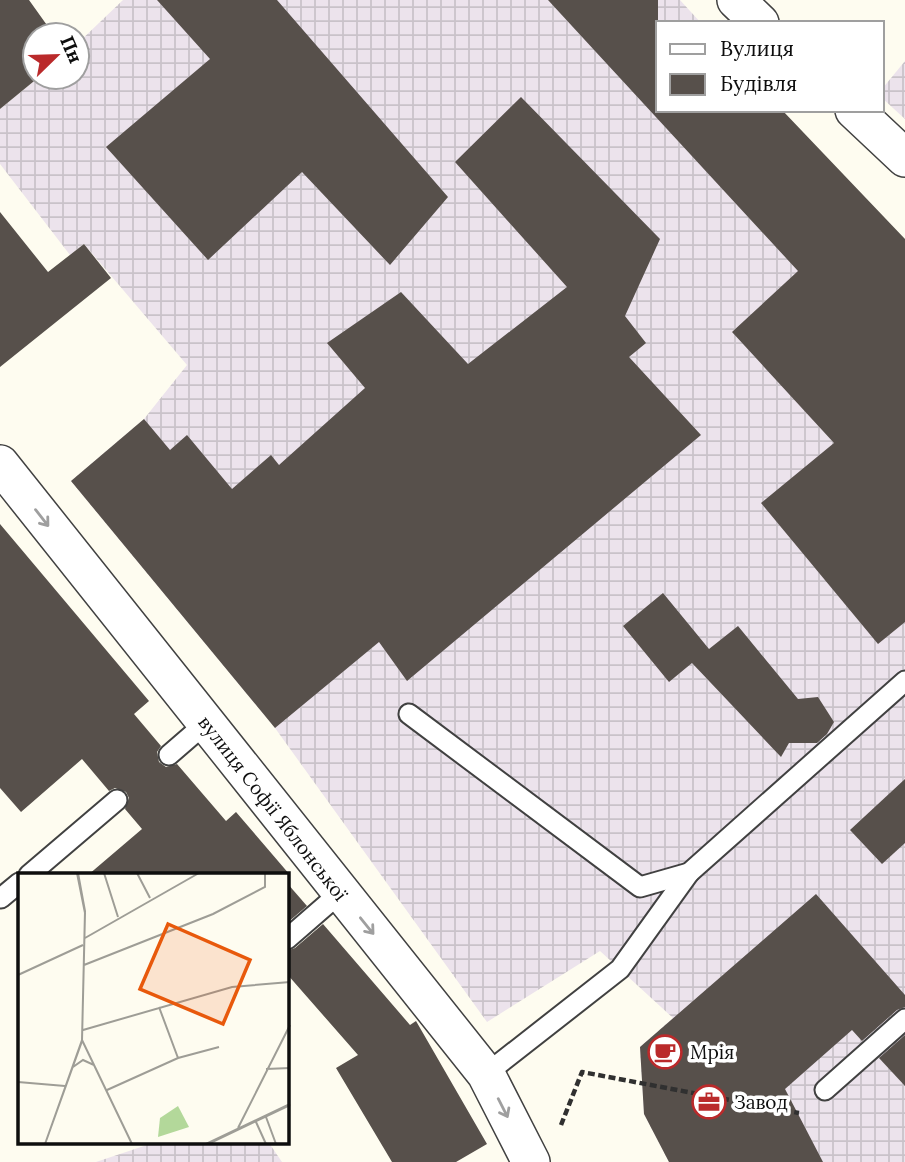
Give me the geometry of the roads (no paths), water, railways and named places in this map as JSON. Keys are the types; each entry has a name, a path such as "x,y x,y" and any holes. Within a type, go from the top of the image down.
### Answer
{"street":[{"path":"736,0 758,21"},
{"path":"856,112 902,150"},
{"name":"вулиця Софії Яблонської","path":"0,464 486,1074 531,1162"}],"lane":[{"path":"486,1074 620,969 689,873 905,681"},
{"path":"409,714 640,887 689,873"},
{"path":"169,755 206,723"},
{"path":"31,873 117,800"},
{"path":"1,898 18,884"},
{"path":"289,937 340,893"},
{"path":"824,1090 905,1019"}],"place":[{"name":"Мрія","path":"665,1052"},
{"name":"Завод","path":"709,1102"}]}
